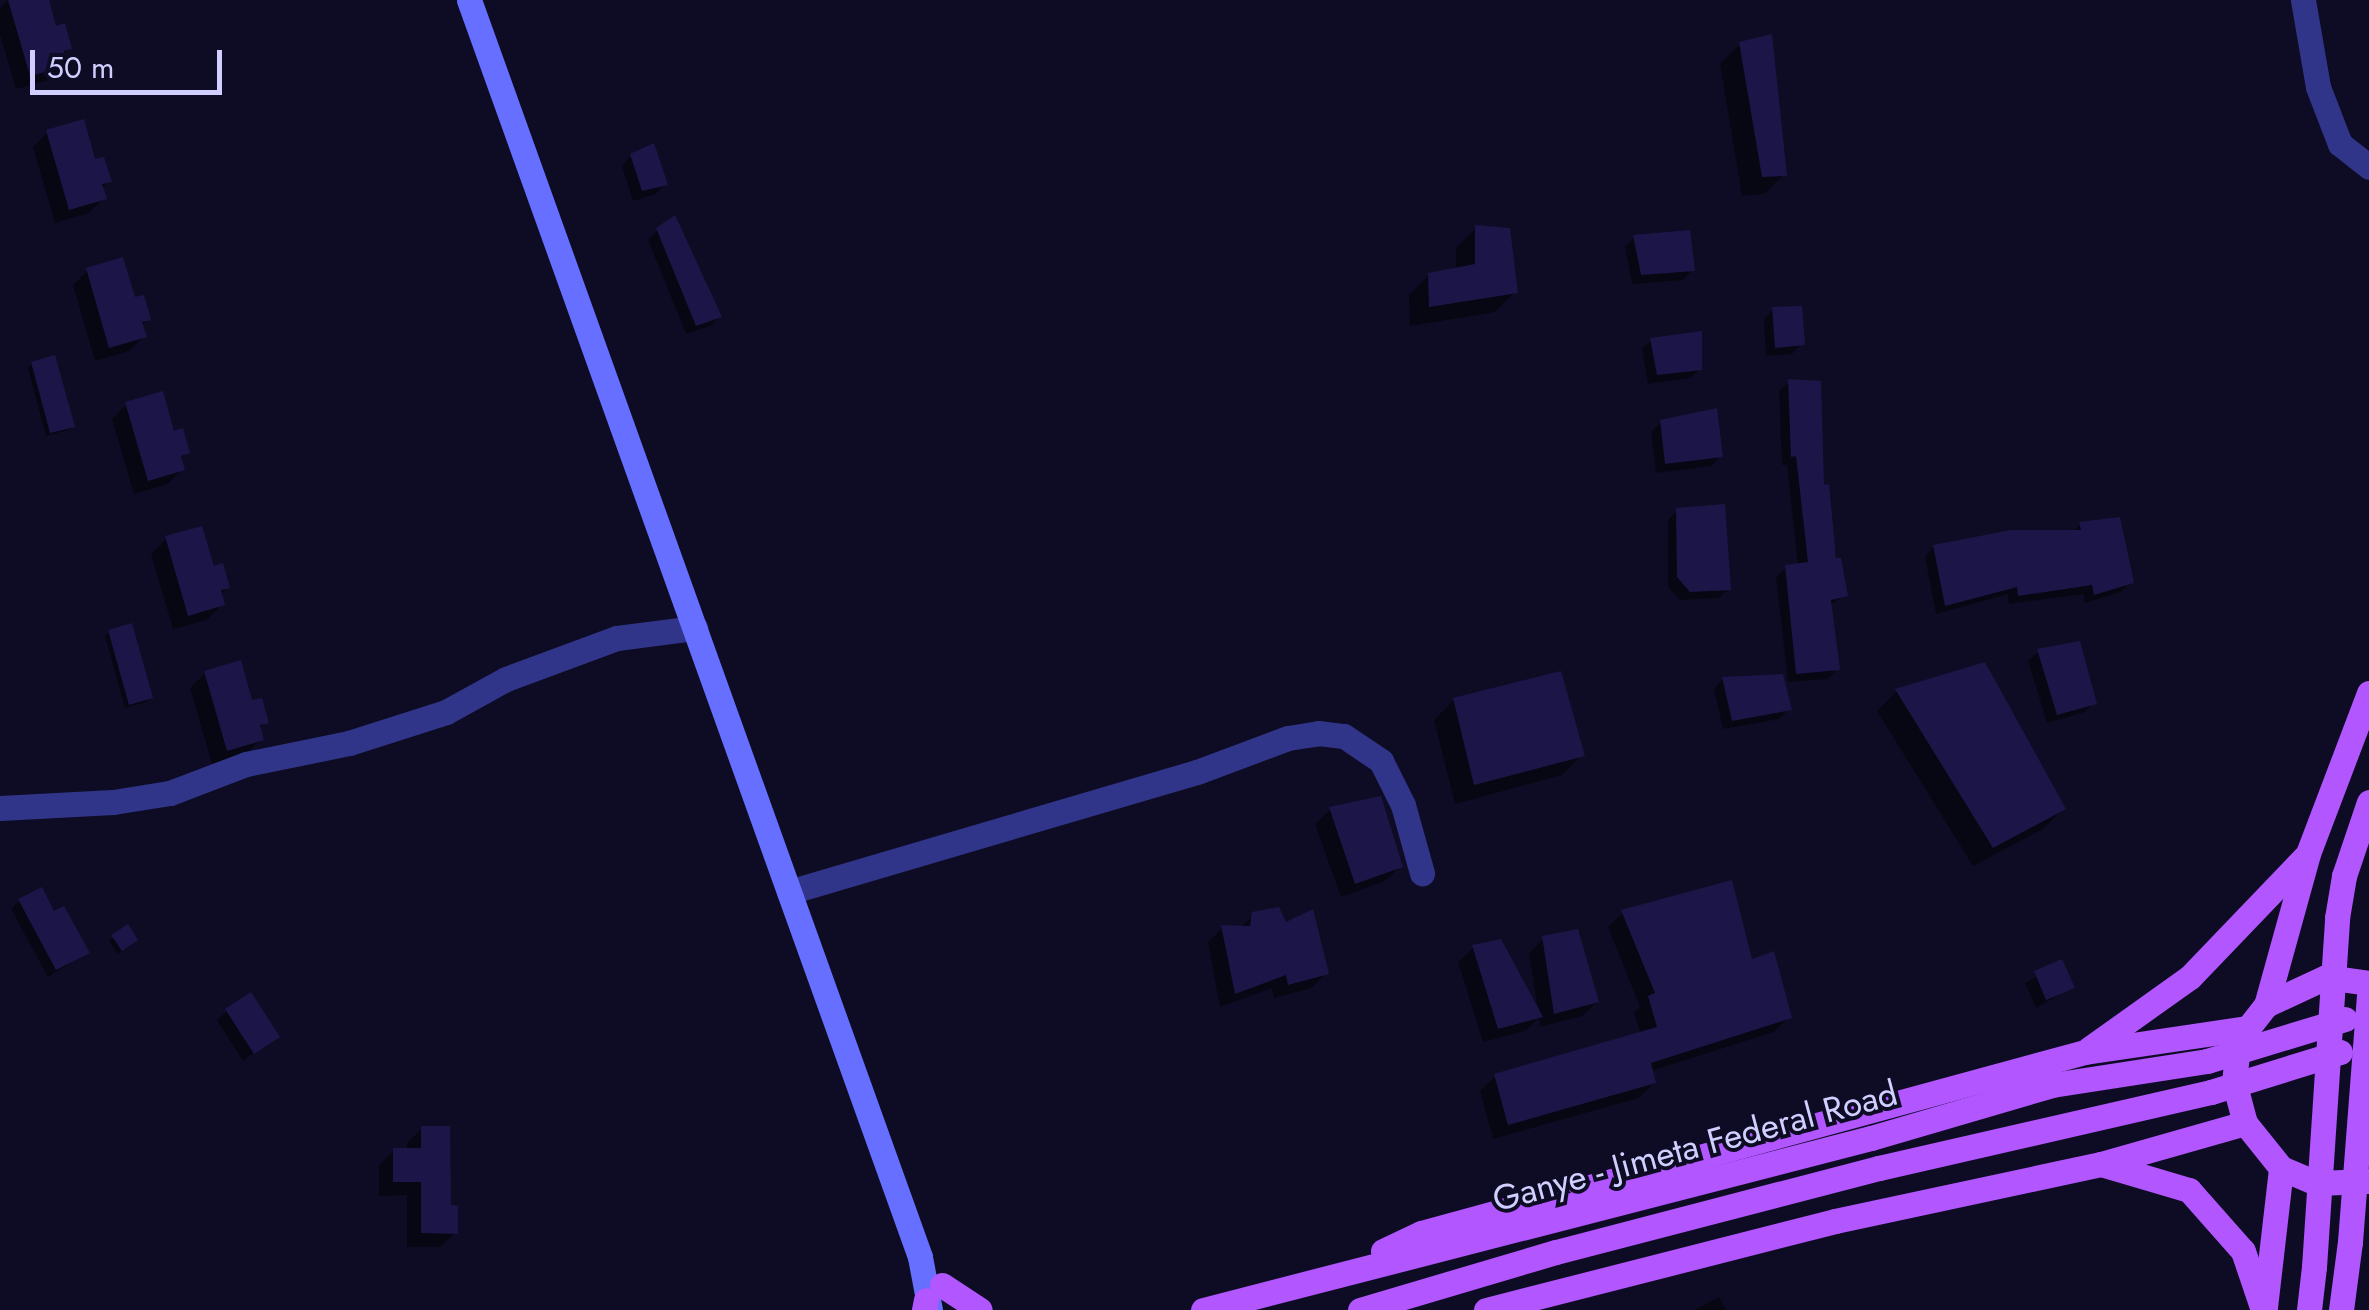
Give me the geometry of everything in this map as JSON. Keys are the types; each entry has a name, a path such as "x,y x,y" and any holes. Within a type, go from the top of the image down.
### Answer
{"main road":[{"path":"469,0 920,1256 931,1301"},
{"path":"2369,693 2308,854 2266,1004 2248,1028 2237,1054 2234,1082 2245,1124 2281,1168 2317,1183 2369,1181"},
{"path":"2309,1310 2336,918 2344,876 2369,802"},
{"path":"2085,1052 2190,977 2308,854"},
{"path":"2266,1004 2326,977 2369,983"},
{"path":"2341,1310 2369,996"},
{"name":"Ganye - Jimeta Federal Road","path":"1203,1310 1346,1270 1872,1138 2052,1085 2207,1061 2369,1012"},
{"path":"1346,1270 1422,1232 2085,1052 2248,1028"},
{"name":"Ganye - Jimeta Federal Road","path":"1360,1310 1556,1252 1879,1168 2211,1092 2369,1044"},
{"path":"1486,1310 1836,1221 2101,1164 2245,1124"},
{"path":"2101,1164 2188,1190 2242,1250 2264,1310"},
{"path":"2264,1310 2281,1168"},
{"path":"931,1301 952,1310"},
{"path":"931,1301 980,1310"}],"street":[{"path":"2302,0 2318,88 2340,144 2369,166"},
{"path":"0,808 100,803 170,793 246,764 349,743 446,712 506,679 617,638 694,628"},
{"path":"789,892 1180,778 1288,738 1318,733 1344,736 1381,761 1404,804 1422,873"}],"building":[{"path":"8,0 49,0 56,26 65,23 72,49 64,51 68,66 30,76"},
{"path":"1772,34 1787,176 1762,177 1739,42"},
{"path":"84,119 95,159 104,157 112,182 102,184 107,199 69,210 46,130"},
{"path":"654,143 668,185 642,191 630,154"},
{"path":"675,215 722,317 696,326 656,228"},
{"path":"1475,225 1510,228 1518,293 1429,307 1428,273 1475,264"},
{"path":"1690,230 1695,271 1641,275 1633,235"},
{"path":"123,257 135,297 144,295 151,320 142,322 147,337 109,348 86,268"},
{"path":"1802,306 1805,345 1775,348 1772,307"},
{"path":"1702,331 1702,370 1657,375 1650,338"},
{"path":"55,355 75,427 50,433 31,362"},
{"path":"1788,379 1821,381 1824,485 1829,484 1836,558 1841,558 1848,596 1831,600 1840,670 1796,674 1785,565 1808,562 1796,456 1791,457"},
{"path":"163,391 174,431 183,428 190,453 181,456 185,470 148,481 125,402"},
{"path":"1717,408 1723,457 1665,464 1660,420"},
{"path":"1725,504 1731,590 1690,592 1677,577 1676,508"},
{"path":"2120,517 2134,583 2094,595 2092,585 2018,596 2017,587 1945,606 1933,545 2011,530 2081,530 2079,522"},
{"path":"202,526 214,566 223,563 230,588 221,590 225,605 188,616 165,536"},
{"path":"132,623 153,698 129,705 108,630"},
{"path":"2080,641 2097,704 2057,715 2037,649"},
{"path":"241,660 252,700 262,698 269,723 260,725 264,740 227,751 204,671"},
{"path":"1985,662 2066,809 1993,848 1895,689"},
{"path":"1561,671 1585,756 1474,785 1453,698"},
{"path":"1783,674 1792,710 1732,721 1722,677"},
{"path":"1381,796 1403,867 1355,884 1329,807"},
{"path":"1732,880 1752,959 1774,951 1792,1018 1651,1063 1656,1083 1508,1125 1494,1074 1657,1027 1648,996 1655,993 1621,910"},
{"path":"42,887 54,911 64,906 90,953 56,970 18,899"},
{"path":"1279,907 1286,922 1313,909 1329,974 1288,985 1286,975 1235,994 1221,925 1250,926 1252,912"},
{"path":"128,924 138,940 122,951 111,935"},
{"path":"1578,929 1599,1002 1554,1014 1542,936"},
{"path":"1501,939 1543,1017 1498,1029 1472,945"},
{"path":"2062,959 2075,988 2046,1000 2034,971"},
{"path":"251,992 280,1037 254,1054 225,1009"},
{"path":"421,1126 450,1126 451,1205 458,1206 458,1234 421,1233 421,1182 393,1182 393,1148 421,1148"}]}
